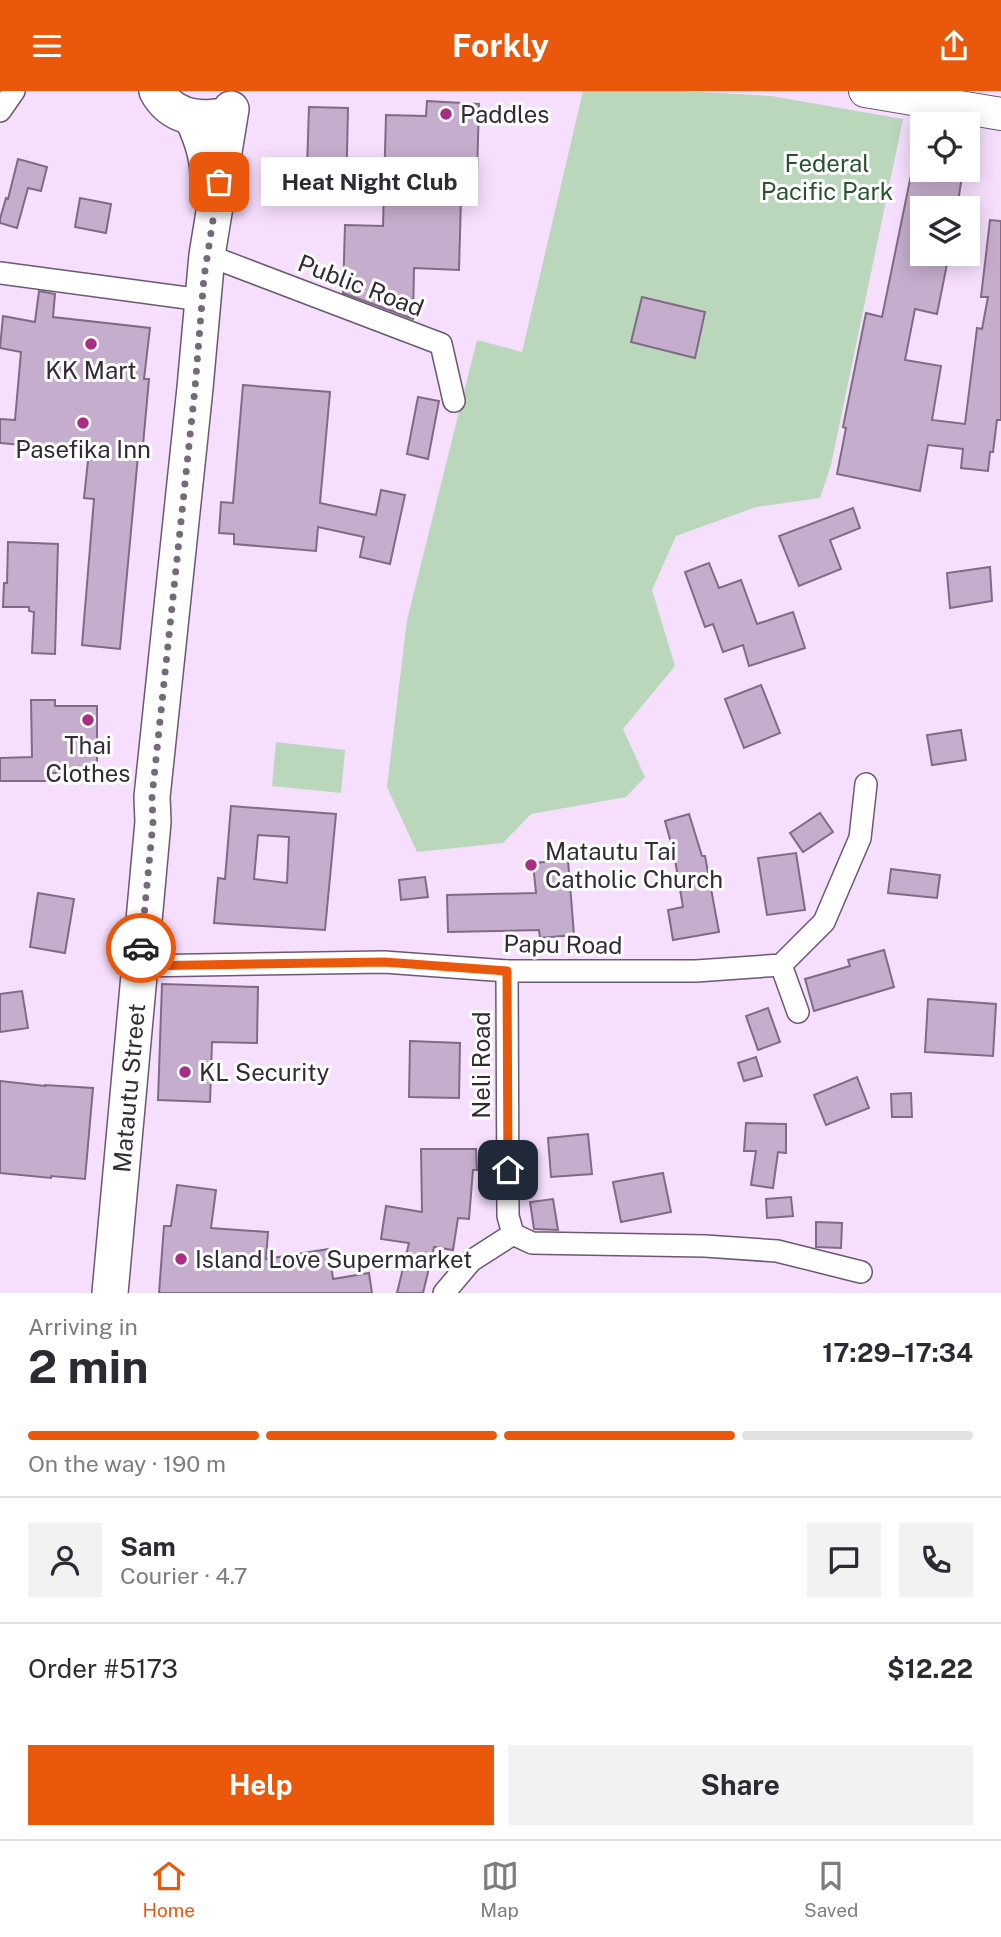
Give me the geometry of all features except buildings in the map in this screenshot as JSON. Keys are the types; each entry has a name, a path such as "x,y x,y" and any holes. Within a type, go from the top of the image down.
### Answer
{"main road":[{"path":"157,91 169,107 183,116 200,119 216,116 238,100"},
{"path":"865,91 1001,114"},
{"name":"Matautu Street","path":"110,1293 153,822 152,797 202,300 207,255 238,100"},
{"name":"Matautu Street","path":"192,117 204,142 208,173 207,255"}],"street":[{"path":"0,111 14,91"},
{"name":"Public Road","path":"207,255 442,344 454,401"},
{"path":"0,273 202,300"},
{"path":"797,1012 781,965 824,922 860,838 866,785"},
{"name":"Papu Road","path":"139,966 384,962 507,971 696,971 781,965"},
{"name":"Neli Road","path":"507,971 508,1216 513,1234"},
{"path":"444,1293 471,1261 513,1234 532,1243 705,1246 778,1251 861,1272"}],"green space":[{"name":"Federal Pacific Park","path":"583,91 682,91 771,96 903,119 831,465 820,498 756,507 676,536 652,590 675,666 623,729 645,777 626,797 531,814 503,843 417,852 387,787 407,620 477,340 522,352"},
{"path":"276,742 345,750 341,793 272,786"}],"way so far":[{"path":"141,948 153,822 152,797 204,277 219,182"}],"place":[{"name":"Paddles","path":"446,114"},
{"name":"Heat Night Club","path":"219,182"},
{"name":"KK Mart","path":"91,344"},
{"name":"Pasefika Inn","path":"83,423"},
{"name":"Thai Clothes","path":"88,720"},
{"name":"Matautu Tai Catholic Church","path":"531,865"},
{"name":"KL Security","path":"185,1072"},
{"name":"Island Love Supermarket","path":"181,1259"}],"route":[{"path":"141,948 139,966 384,962 507,971 508,1170"}]}
